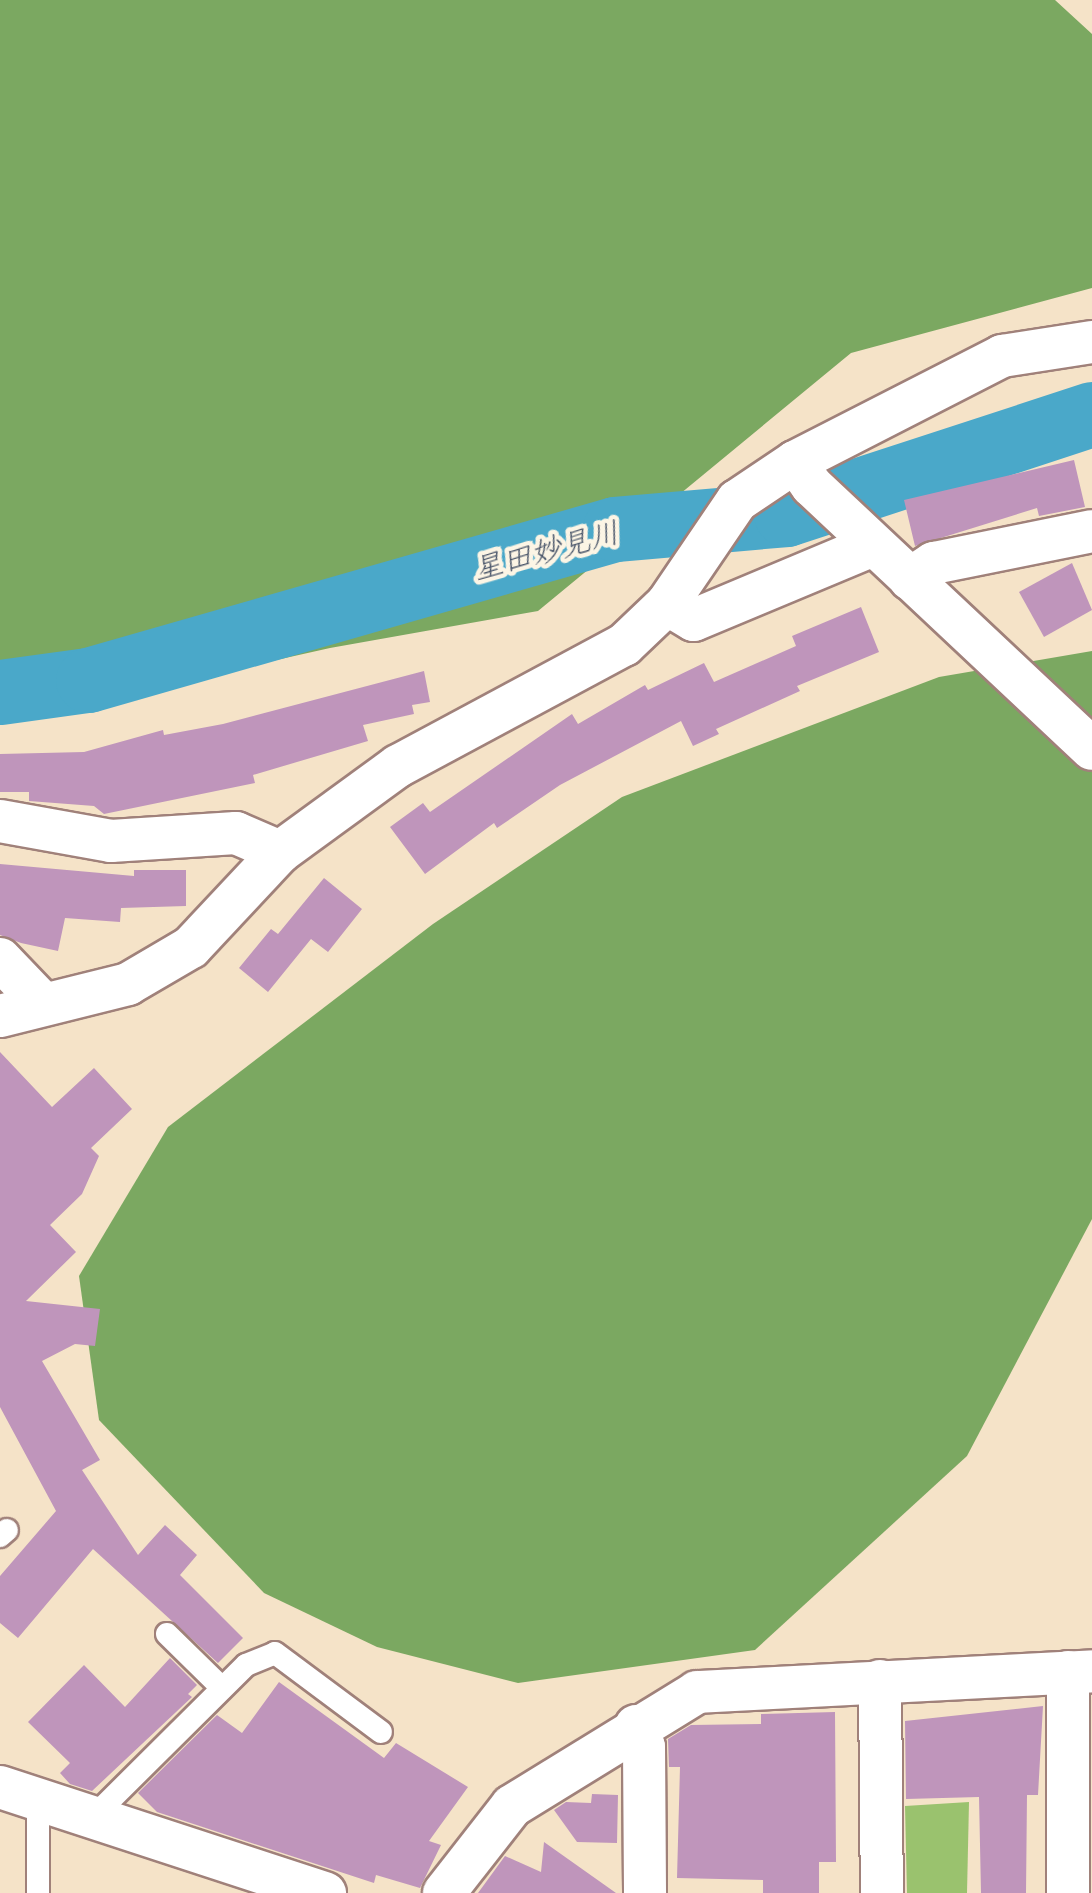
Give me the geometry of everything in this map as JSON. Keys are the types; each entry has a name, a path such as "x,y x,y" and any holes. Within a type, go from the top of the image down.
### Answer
{"street":[{"path":"0,1016 128,984 191,948 280,852 398,766 624,645 668,604 698,553 737,501 804,474 1002,356 1092,342"},
{"path":"804,474 861,533 1092,750"},
{"path":"910,579 934,563 1092,531"},
{"path":"668,604 694,620 861,533"},
{"path":"0,821 111,840 236,833 280,852"},
{"path":"0,958 42,1003"},
{"path":"444,1893 512,1806 696,1692 1080,1672 1068,1893"},
{"path":"880,1681 882,1893"},
{"path":"636,1726 644,1747 644,1893"},
{"path":"19,1793 325,1893"}],"lane":[{"path":"168,1634 222,1688"},
{"path":"95,1815 246,1665 275,1653 380,1732"},
{"path":"19,1793 38,1893"}],"green space":[{"path":"0,0 1055,0 1092,34 1092,288 851,353 538,611 330,648 0,722"},
{"path":"1092,651 1092,1219 967,1456 755,1650 518,1683 377,1647 264,1593 99,1420 79,1276 168,1127 433,924 622,797 939,677"},
{"path":"969,1802 967,1893 907,1893 905,1806"}],"building":[{"path":"1074,460 1085,507 1039,516 1037,508 915,546 904,500"},
{"path":"1072,563 1092,610 1044,637 1019,592"},
{"path":"861,607 879,652 797,686 800,691 716,729 719,734 693,746 681,721 560,785 497,828 494,823 425,874 390,827 423,803 430,812 572,714 578,724 645,685 648,690 704,663 714,682 796,646 792,636"},
{"path":"424,671 430,702 412,705 414,714 363,725 368,741 253,775 255,783 104,814 94,806 29,801 29,792 0,792 0,754 84,752 163,730 164,735 223,724"},
{"path":"0,864 134,876 134,870 186,870 186,906 121,908 120,922 65,918 58,951 21,943 0,935"},
{"path":"324,878 362,909 328,952 311,939 268,992 239,968 271,929 278,934"},
{"path":"0,1052 52,1107 94,1068 132,1109 91,1148 99,1156 82,1194 50,1225 76,1252 26,1301 100,1309 95,1346 75,1344 42,1361 100,1460 82,1470 138,1555 165,1525 197,1555 180,1575 243,1638 218,1663 93,1549 18,1638 0,1623 0,1576 56,1511 0,1407"},
{"path":"170,1658 197,1685 188,1694 192,1697 92,1791 70,1784 60,1773 70,1763 28,1722 84,1665 125,1707"},
{"path":"279,1682 384,1758 396,1743 468,1787 429,1841 441,1845 420,1888 376,1875 374,1883 157,1812 138,1793 217,1715 242,1733"},
{"path":"1043,1706 1038,1795 1027,1795 1026,1893 981,1893 979,1797 906,1799 905,1721"},
{"path":"835,1712 836,1862 819,1862 819,1893 763,1893 763,1880 677,1878 680,1767 669,1767 668,1739 691,1725 761,1724 761,1714"},
{"path":"592,1794 618,1795 617,1843 577,1842 554,1810 566,1802 591,1803"},
{"path":"544,1842 616,1893 478,1893 505,1856 541,1872"}],"waterway":[{"name":"星田妙見川","path":"0,692 88,680 615,529 786,514 1092,414"}]}
